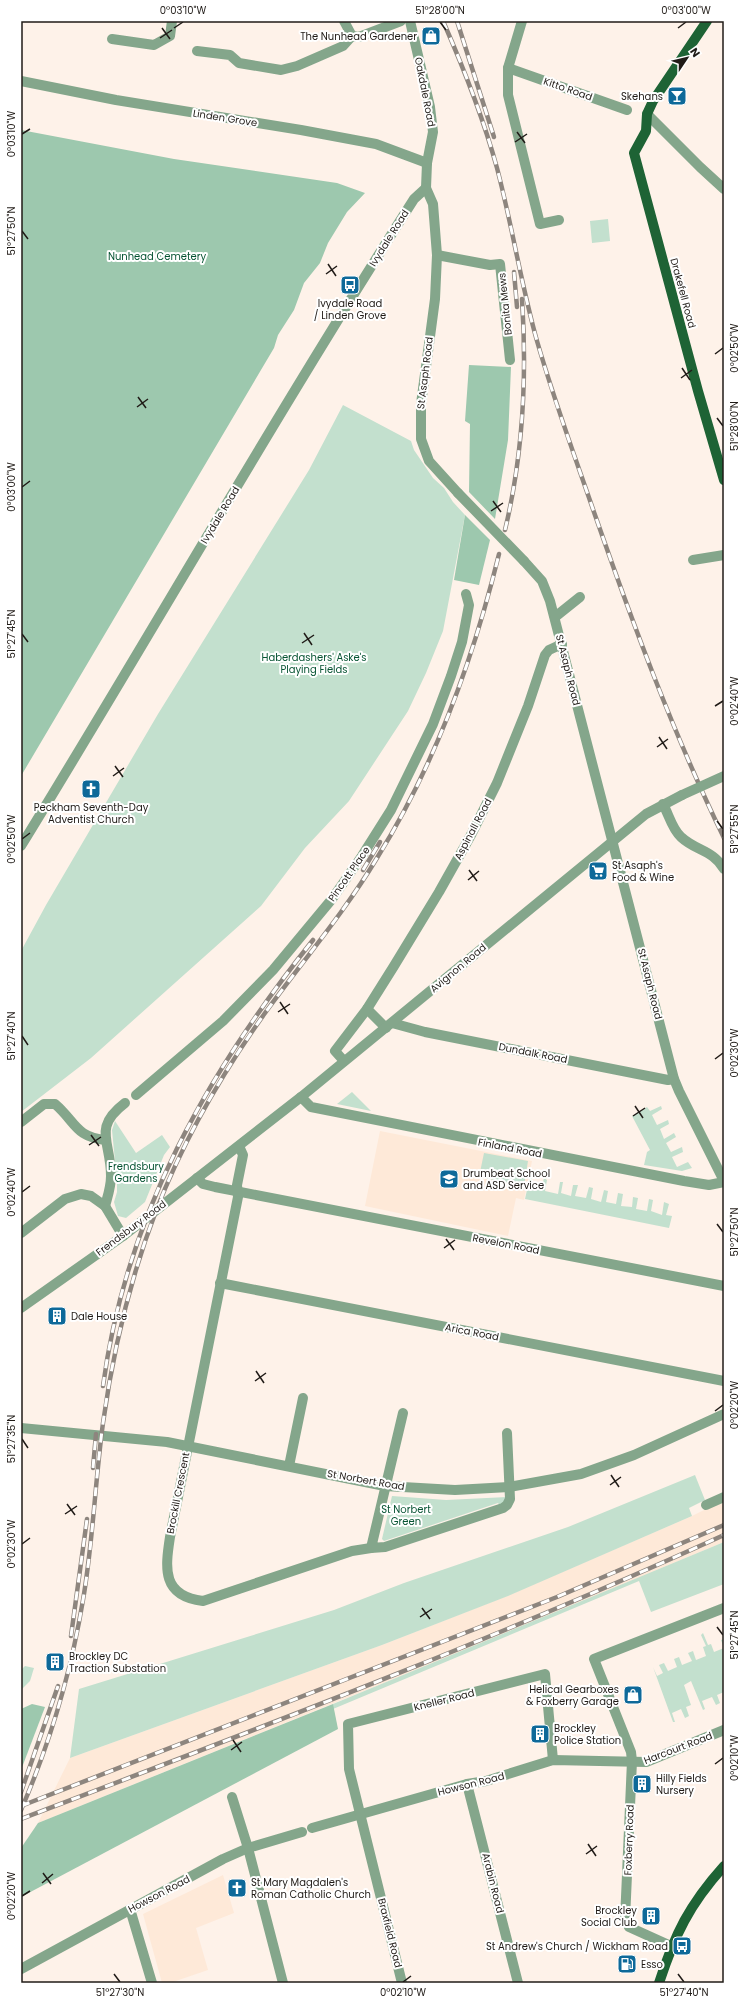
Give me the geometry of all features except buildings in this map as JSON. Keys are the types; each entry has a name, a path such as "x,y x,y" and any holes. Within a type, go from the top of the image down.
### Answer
{"main road":[{"name":"Drakefell Road","path":"706,21 660,90 647,114 646,128 635,148 634,158 724,480"},
{"path":"659,1983 671,1946 686,1915 724,1866"}],"street":[{"path":"112,38 154,45 170,36 172,21"},
{"path":"344,21 352,36"},
{"path":"352,36 359,37 401,21"},
{"name":"Oakdale Road","path":"410,21 431,112 433,132 427,163 426,188"},
{"path":"522,21 508,68 508,95 540,224 559,220"},
{"path":"197,51 230,55 239,63 281,70 298,70 343,46 352,36"},
{"name":"Kitto Road","path":"508,68 627,110"},
{"name":"Linden Grove","path":"21,81 116,100 301,130 376,144 427,163"},
{"path":"647,114 700,168 724,189"},
{"name":"St Asaph Road","path":"426,188 433,204 437,255 435,299 421,404 421,439 429,460 546,587 674,1079 724,1182"},
{"name":"Ivydale Road","path":"21,846 118,687 318,350 414,199 426,188"},
{"name":"Bonita Mews","path":"437,255 490,265 500,264 510,360"},
{"path":"693,560 724,555"},
{"name":"Pincott Place","path":"136,1095 219,1025 258,987 332,899 362,856 391,810 433,724 462,642 469,605 466,594"},
{"path":"555,617 580,597"},
{"name":"Aspinall Road","path":"344,1061 335,1051 367,1009 439,892 470,835 502,769 528,706 545,655 549,650 562,644"},
{"name":"Avignon Road","path":"239,1146 301,1097 646,814 724,776"},
{"path":"664,804 673,827 680,837 690,844 710,853 724,869"},
{"path":"367,1009 389,1025"},
{"name":"Dundalk Road","path":"389,1025 668,1080 674,1079"},
{"name":"Finland Road","path":"301,1097 311,1107 456,1137 684,1181 709,1185 724,1182"},
{"path":"105,1206 111,1188 111,1174 106,1140 106,1123 109,1118 125,1103"},
{"path":"21,1122 44,1104 55,1104 82,1133 92,1138 106,1140"},
{"path":"238,1191 243,1155 239,1146"},
{"name":"Frendsbury Road","path":"21,1308 123,1236 239,1146"},
{"name":"Revelon Road","path":"197,1178 203,1184 724,1286"},
{"name":"Brockill Crescent","path":"238,1191 166,1563 167,1573 176,1591 184,1596 203,1601 213,1599 332,1558 371,1548"},
{"path":"21,1233 64,1199 81,1194 91,1196 105,1206 123,1236"},
{"name":"Arica Road","path":"220,1282 724,1381"},
{"path":"289,1466 303,1398"},
{"path":"403,1413 371,1548 385,1547 503,1508 507,1505 510,1499 507,1433"},
{"name":"St Norbert Road","path":"21,1428 131,1437 188,1445 386,1486 426,1490 509,1487 563,1478 610,1465 724,1414"},
{"path":"706,1505 724,1497"},
{"name":"Foxberry Road","path":"671,1946 629,1928 625,1920 632,1761 631,1752 594,1659 724,1608"},
{"name":"Kneller Road","path":"360,1814 349,1769 348,1724 545,1674 553,1760"},
{"name":"Harcourt Road","path":"632,1761 646,1762 724,1730"},
{"name":"Howson Road","path":"312,1828 467,1784 486,1781 553,1760 632,1761"},
{"name":"Arabin Road","path":"467,1784 518,1983"},
{"path":"232,1797 248,1848 283,1983"},
{"name":"Braxfield Road","path":"360,1814 402,1983"},
{"name":"Howson Road","path":"21,1969 130,1909 248,1848 302,1832"},
{"path":"130,1909 152,1983"}],"shaded area":[{"name":"Drumbeat School and ASD Service","path":"380,1131 532,1161 524,1200 516,1198 508,1236 365,1206"},
{"path":"724,1500 724,1542 460,1652 38,1823 70,1758 382,1645 507,1596 692,1516"},
{"path":"223,1875 234,1913 196,1928 208,1970 170,1983 162,1983 143,1914"}],"green space":[{"name":"Nunhead Cemetery","path":"21,130 174,159 337,183 365,193 347,212 328,243 320,263 304,283 294,310 278,335 274,348 21,776"},
{"path":"608,219 610,241 592,243 590,221"},
{"path":"469,365 511,367 508,440 495,519 469,492 470,424 465,421"},
{"name":"Haberdashers' Aske's Playing Fields","path":"343,405 411,441 414,450 433,478 444,488 453,502 465,515 443,631 426,673 408,711 349,801 305,848 261,906 91,1058 21,1112 21,951 46,905 158,714 309,470"},
{"path":"465,515 490,540 479,585 454,580"},
{"path":"352,1092 371,1111 337,1104"},
{"path":"661,1106 662,1109 652,1115 657,1125 668,1120 669,1124 660,1129 664,1139 674,1133 676,1137 666,1143 671,1152 682,1147 683,1152 672,1157 677,1167 688,1162 692,1168 682,1171 644,1165 647,1152 650,1150 632,1116 647,1107 650,1111"},
{"name":"Frendsbury Gardens","path":"115,1121 136,1153 162,1135 170,1147 164,1155 145,1202 126,1218 118,1216 114,1202 117,1192 117,1182 112,1130"},
{"path":"484,1153 528,1161 524,1186 479,1177"},
{"path":"530,1176 532,1176 530,1188 541,1190 544,1178 547,1180 545,1191 558,1194 560,1182 563,1182 561,1193 571,1196 573,1185 578,1185 575,1196 586,1198 589,1187 593,1188 591,1199 601,1202 604,1190 608,1191 606,1202 616,1204 618,1193 623,1194 621,1206 632,1207 633,1197 638,1198 636,1209 647,1211 649,1199 653,1200 651,1211 662,1215 664,1202 669,1204 666,1215 672,1216 669,1228 525,1199"},
{"path":"695,1475 705,1500 689,1508 692,1516 508,1596 382,1645 70,1758 79,1689 334,1610 404,1583 568,1527"},
{"name":"St Norbert Green","path":"392,1496 446,1500 507,1497 500,1506 498,1503 384,1541 382,1539"},
{"path":"724,1542 724,1584 651,1612 639,1581 333,1709 333,1704"},
{"path":"703,1633 708,1645 711,1644 714,1652 724,1648 724,1692 717,1695 720,1703 716,1705 712,1697 702,1701 705,1709 703,1710 691,1681 684,1685 691,1705 686,1707 689,1716 685,1718 681,1709 672,1713 675,1722 673,1722 653,1667 657,1676 663,1673 659,1665 664,1663 668,1671 677,1667 674,1659 679,1657 682,1665 692,1661 688,1653 693,1651 696,1660 706,1656 703,1647 706,1646 701,1635"},
{"path":"724,1639 724,1648 721,1640"},
{"path":"25,1666 34,1668 30,1681 21,1690 21,1670"},
{"path":"32,1704 45,1707 21,1770 21,1709"},
{"path":"333,1704 338,1729 21,1897 21,1848 38,1823"}],"railway":[{"path":"443,21 473,93 492,149 531,320 565,428 624,597 655,678 688,759 724,838"},
{"path":"457,21 494,137"},
{"path":"514,272 517,307"},
{"path":"505,530 520,444 524,386 522,299"},
{"path":"21,1810 50,1733 72,1654 83,1600 92,1534 100,1445 117,1342 130,1289 156,1211 178,1159 218,1084 265,1013 351,898 398,823 417,786 450,711 477,633 499,554"},
{"path":"363,870 380,842"},
{"path":"103,1386 114,1323 131,1263 152,1205 177,1149 206,1094 239,1042 274,990 313,940"},
{"path":"93,1468 96,1434"},
{"path":"71,1636 87,1519"},
{"path":"21,1806 557,1597 724,1525"},
{"path":"21,1819 375,1683 550,1611 724,1535"},
{"path":"21,1792 58,1686"}],"place":[{"name":"The Nunhead Gardener","path":"431,36"},
{"name":"Skehans","path":"677,96"},
{"name":"Ivydale Road / Linden Grove","path":"350,285"},
{"name":"Peckham Seventh-Day Adventist Church","path":"91,789"},
{"name":"St Asaph's Food & Wine","path":"598,871"},
{"name":"Drumbeat School and ASD Service","path":"449,1179"},
{"name":"Dale House","path":"57,1316"},
{"name":"Brockley DC Traction Substation","path":"55,1662"},
{"name":"Helical Gearboxes & Foxberry Garage","path":"633,1695"},
{"name":"Brockley Police Station","path":"540,1734"},
{"name":"Hilly Fields Nursery","path":"642,1784"},
{"name":"St Mary Magdalen's Roman Catholic Church","path":"237,1888"},
{"name":"Brockley Social Club","path":"651,1916"},
{"name":"St Andrew's Church / Wickham Road","path":"682,1946"},
{"name":"Esso","path":"627,1964"}]}
